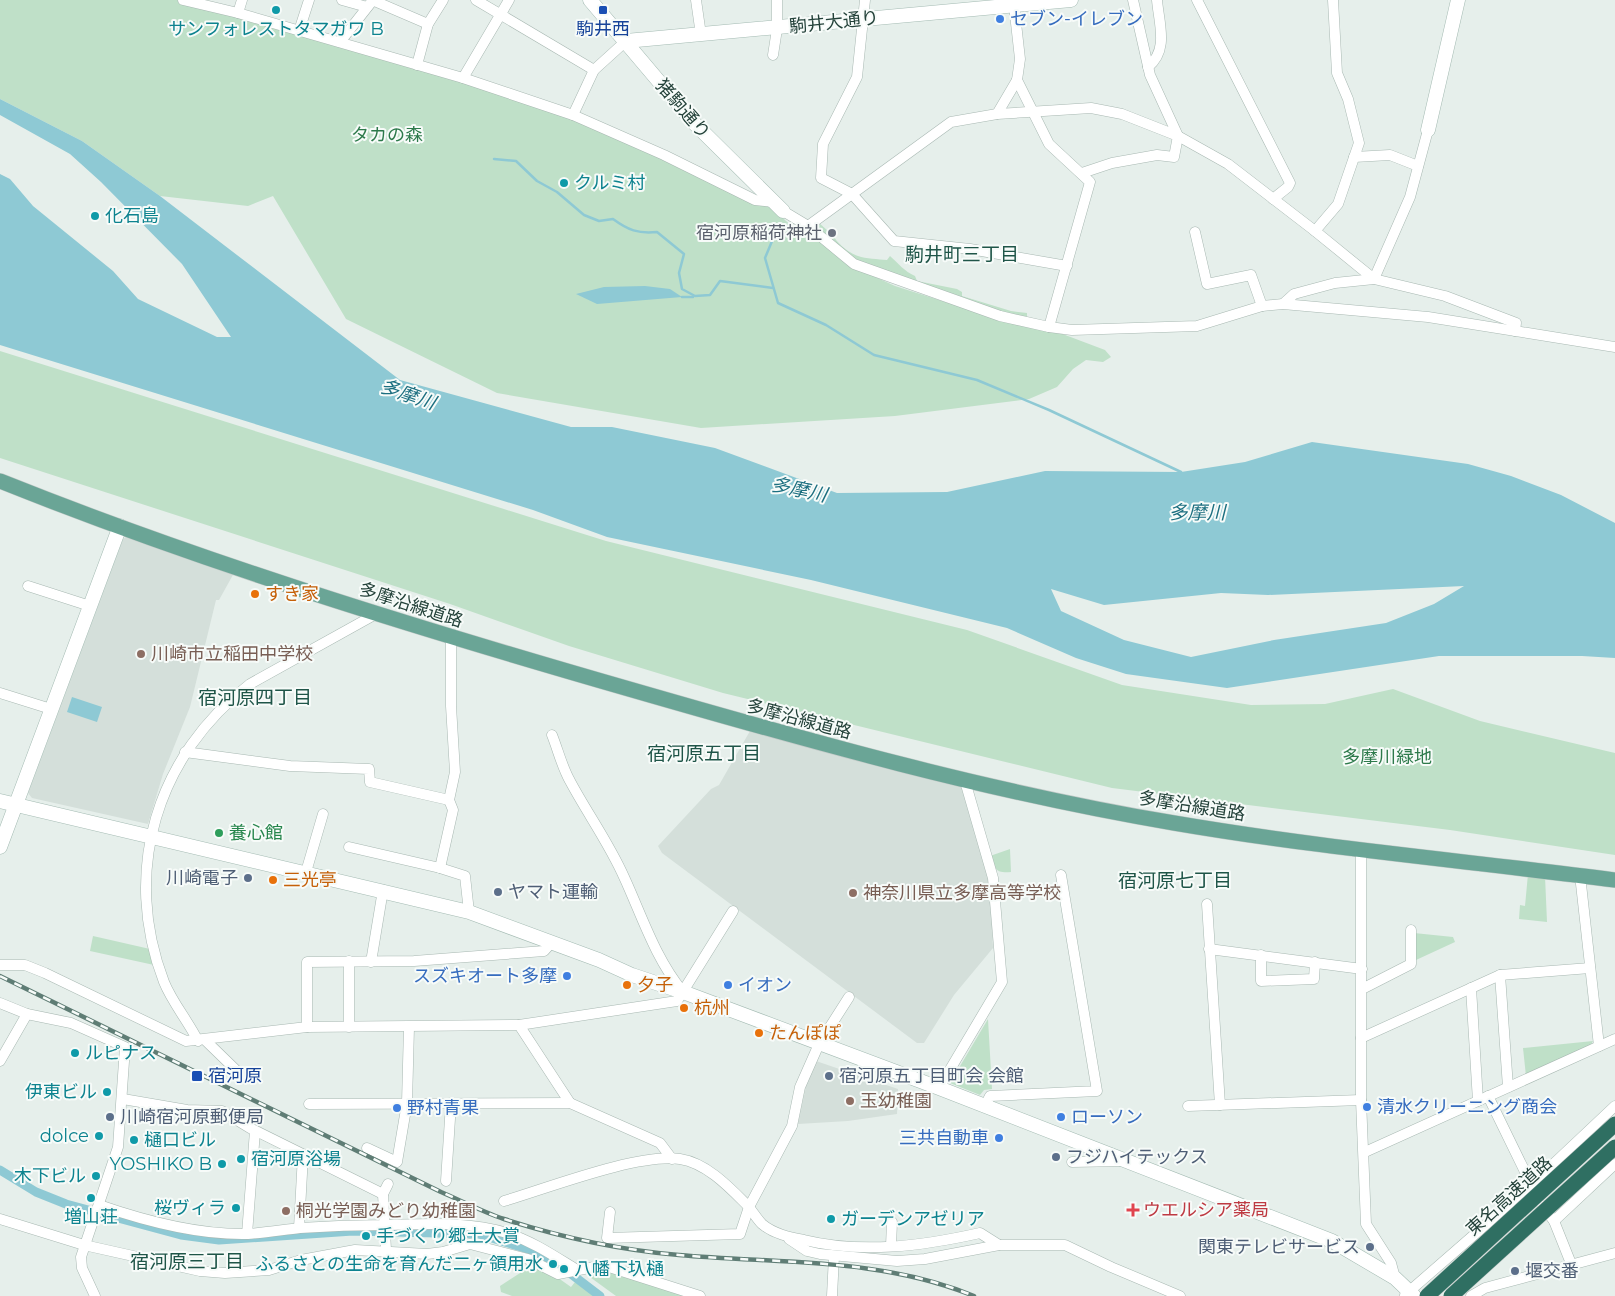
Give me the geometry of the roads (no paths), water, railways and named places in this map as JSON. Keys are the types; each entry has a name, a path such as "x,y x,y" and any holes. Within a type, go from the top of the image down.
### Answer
{"highway":[{"name":"東名高速道路","path":"1427,1296 1615,1124"},
{"name":"東名高速道路","path":"1451,1296 1615,1146"}],"main road":[{"name":"多摩沿線道路","path":"0,482 120,526 451,638 749,725 965,781 1174,823 1360,850 1615,880"}],"street":[{"path":"183,0 238,13 463,78 573,115 664,155 755,200 779,206 808,226 854,264 1000,316 1049,327 1081,330 1197,326 1262,306 1283,304 1428,317 1615,347"},
{"path":"238,13 242,0"},
{"path":"299,31 309,0"},
{"path":"342,0 371,2 428,24"},
{"path":"417,65 428,24 443,0"},
{"path":"476,0 594,70"},
{"path":"463,78 509,0"},
{"name":"猪駒通り","path":"590,0 694,123 779,206"},
{"path":"696,0 701,35"},
{"path":"773,55 777,29 777,0"},
{"path":"865,0 857,77 823,144 821,178 852,194 894,241 970,249 1067,266"},
{"name":"駒井大通り","path":"626,41 777,29 1071,0"},
{"path":"1082,173 1112,163 1157,155 1174,156 1178,136 1148,67 1133,0"},
{"path":"1148,67 1159,56 1162,46 1157,0"},
{"path":"1197,0 1290,183 1288,187 1273,199"},
{"path":"1315,231 1338,204 1359,143 1348,99 1337,73 1333,0"},
{"path":"1374,279 1410,198 1458,0"},
{"path":"340,42 371,2"},
{"path":"997,114 1018,80 1020,59 1014,5"},
{"path":"573,115 594,70 626,41"},
{"path":"1018,80 1049,144 1090,182 1049,327"},
{"path":"808,226 951,122 997,114 1033,113 1066,109 1100,109 1122,114 1178,136 1228,164 1374,279"},
{"path":"1354,156 1390,155 1418,166"},
{"path":"1195,232 1208,284 1251,275 1262,306"},
{"path":"1283,304 1294,294 1335,283 1374,279 1445,296 1516,323 1515,331"},
{"path":"0,847 120,526"},
{"path":"28,586 90,606"},
{"path":"238,1072 202,1040 165,984 156,957 146,894 150,835 173,774 185,752 204,725 250,684 376,614"},
{"path":"440,868 453,810 449,800 455,772 451,706 451,638"},
{"path":"0,692 51,709"},
{"path":"552,735 569,779 598,826 624,876 643,925 671,977 683,992"},
{"path":"185,752 290,766 369,769 370,782 449,800"},
{"path":"939,1088 1002,982 994,878 965,781"},
{"path":"0,801 383,890 469,912 552,942 632,975 683,992 939,1088 1332,1241 1395,1278 1409,1295 1615,1106"},
{"path":"306,872 323,814"},
{"path":"349,847 440,868 465,876 469,912"},
{"path":"1360,850 1362,969 1361,1100 1365,1152 1366,1224 1391,1263 1395,1278"},
{"path":"984,1106 990,1096 1097,1091 1061,875"},
{"path":"1580,875 1599,1046"},
{"path":"371,962 383,890"},
{"path":"1207,904 1220,1105"},
{"path":"0,965 25,965 186,1041 307,1027 519,1025 677,1001 733,910"},
{"path":"1362,989 1411,964 1411,930"},
{"path":"307,1027 307,962 371,962 544,951 552,942"},
{"path":"1209,949 1362,969"},
{"path":"1261,956 1261,981 1314,979 1315,962"},
{"path":"349,1027 350,961"},
{"path":"1361,1038 1500,975 1590,968"},
{"path":"1500,975 1508,1087"},
{"path":"1472,988 1478,1101"},
{"path":"610,1212 607,1238 740,1234 749,1207 792,1126 800,1087 819,1044 849,997"},
{"path":"0,1003 28,1014 71,1023 125,1047 123,1099 118,1147 81,1257 82,1268 95,1296"},
{"path":"0,1061 28,1014"},
{"path":"519,1025 570,1103"},
{"path":"367,1148 397,1162 407,1103 409,1027"},
{"path":"1365,1152 1615,1039"},
{"path":"1488,1096 1530,1185 1554,1221 1572,1266"},
{"path":"123,1099 187,1110 222,1111 303,1155 386,1189 386,1247"},
{"path":"1188,1106 1361,1100"},
{"path":"446,1181 451,1102"},
{"path":"309,1104 570,1103 660,1143 672,1159"},
{"path":"247,1234 255,1130"},
{"path":"299,1228 303,1155"},
{"path":"504,1201 625,1165 672,1159 682,1160 706,1170 720,1179 749,1207 762,1223 807,1251 834,1256 897,1261 925,1259 999,1245 1065,1244 1111,1267 1180,1296"},
{"path":"1072,1162 1128,1161"},
{"path":"1554,1221 1615,1164"},
{"path":"97,1210 200,1230 247,1234 299,1228 442,1224 506,1233 548,1251 576,1270"},
{"path":"0,1219 84,1245 190,1269 225,1273 269,1270 310,1258 355,1250 386,1247 427,1254 443,1252 470,1244 528,1259 558,1274 609,1266 700,1296"},
{"path":"891,1246 892,1222"},
{"path":"786,1237 822,1245 848,1247 936,1243 980,1233 999,1245"},
{"path":"1471,1296 1485,1288 1615,1253"},
{"path":"832,1296 834,1256"}],"water":[{"name":"多摩川","path":"0,99 82,141 160,196 400,380 571,427 612,427 715,448 837,493 947,492 1045,471 1181,472 1245,462 1312,442 1468,464 1511,476 1561,495 1615,523 1615,658 1582,656 1439,656 1227,688 1126,674 1076,658 1007,628 811,580 607,537 533,510 0,345 0,174 10,179 33,206 113,271 138,299 217,337 231,337 182,264 101,182 70,154 0,115","holes":["1464,586 1434,604 1386,623 1274,640 1191,657 1124,640 1061,611 1051,589 1104,605 1221,593 1268,595"]},
{"path":"645,286 670,289 682,297 597,304 576,294 604,287"},
{"path":"72,697 102,707 97,722 67,712"}],"waterway":[{"path":"494,159 516,161 537,181 557,192 584,215 599,221 613,219 639,232 657,232 684,254 679,273 682,289 695,296 710,295 720,281 773,288"},
{"path":"775,234 765,258 778,303 826,325 874,355 977,380 1049,410 1181,472"},
{"path":"682,297 693,297"},
{"path":"0,1170 36,1192 66,1204 181,1235 219,1240 353,1231 479,1234 531,1250 554,1261 600,1296"}],"railway":[{"path":"0,976 441,1192 504,1219 547,1232 635,1250 716,1258 828,1264 902,1274 938,1283 974,1296"}],"place":[{"name":"サンフォレストタマガワ B","path":"276,10"},
{"name":"駒井西","path":"603,10"},
{"name":"セブン-イレブン","path":"1000,19"},
{"name":"クルミ村","path":"564,183"},
{"name":"化石島","path":"95,216"},
{"name":"宿河原稲荷神社","path":"832,233"},
{"name":"すき家","path":"255,594"},
{"name":"川崎市立稲田中学校","path":"141,654"},
{"name":"養心館","path":"219,833"},
{"name":"川崎電子","path":"248,878"},
{"name":"三光亭","path":"273,880"},
{"name":"ヤマト運輸","path":"498,892"},
{"name":"神奈川県立多摩高等学校","path":"853,893"},
{"name":"スズキオート多摩","path":"567,976"},
{"name":"夕子","path":"627,985"},
{"name":"イオン","path":"728,985"},
{"name":"杭州","path":"684,1008"},
{"name":"たんぽぽ","path":"759,1033"},
{"name":"ルピナス","path":"75,1053"},
{"name":"宿河原","path":"197,1076"},
{"name":"宿河原五丁目町会 会館","path":"829,1076"},
{"name":"伊東ビル","path":"107,1092"},
{"name":"玉幼稚園","path":"850,1101"},
{"name":"清水クリーニング商会","path":"1367,1107"},
{"name":"野村青果","path":"397,1108"},
{"name":"川崎宿河原郵便局","path":"110,1117"},
{"name":"ローソン","path":"1061,1117"},
{"name":"dolce","path":"99,1136"},
{"name":"三共自動車","path":"999,1138"},
{"name":"樋口ビル","path":"134,1140"},
{"name":"フジハイテックス","path":"1056,1157"},
{"name":"宿河原浴場","path":"241,1159"},
{"name":"YOSHIKO B","path":"222,1164"},
{"name":"木下ビル","path":"96,1176"},
{"name":"増山荘","path":"91,1198"},
{"name":"桜ヴィラ","path":"236,1208"},
{"name":"ウエルシア薬局","path":"1133,1210"},
{"name":"桐光学園みどり幼稚園","path":"286,1211"},
{"name":"ガーデンアゼリア","path":"831,1219"},
{"name":"手づくり郷土大賞","path":"366,1236"},
{"name":"関東テレビサービス","path":"1370,1247"},
{"name":"ふるさとの生命を育んだ二ヶ領用水","path":"553,1264"},
{"name":"八幡下圦樋","path":"564,1269"},
{"name":"堰交番","path":"1515,1271"}],"district":[{"name":"駒井町三丁目","path":"962,254"},
{"name":"宿河原四丁目","path":"255,697"},
{"name":"宿河原五丁目","path":"704,753"},
{"name":"宿河原七丁目","path":"1175,880"},
{"name":"宿河原三丁目","path":"187,1261"}],"park label":[{"name":"タカの森","path":"387,135"},
{"name":"多摩川緑地","path":"1387,757"}]}
